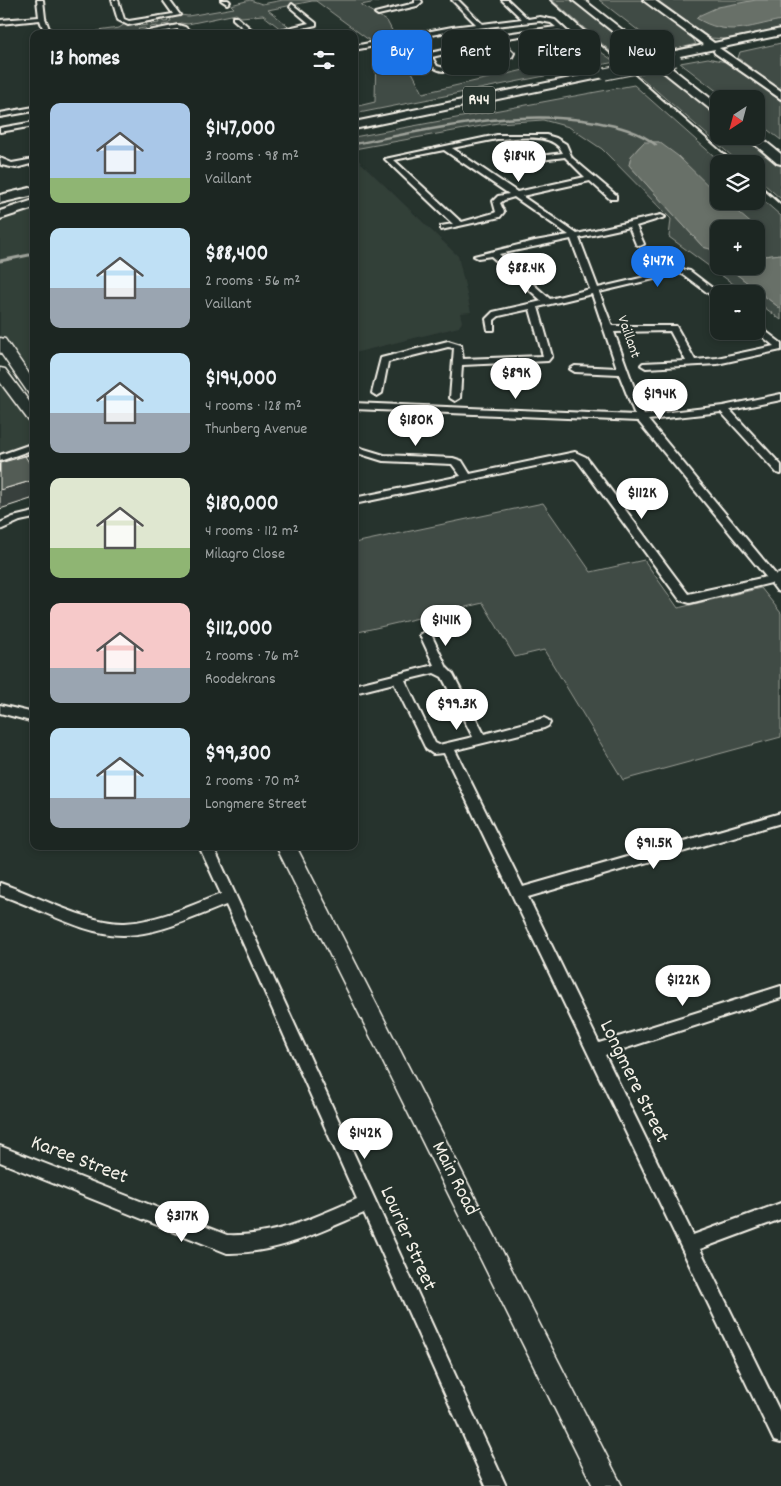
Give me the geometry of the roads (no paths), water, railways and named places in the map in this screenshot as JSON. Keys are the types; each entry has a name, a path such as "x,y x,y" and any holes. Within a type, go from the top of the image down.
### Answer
{"main road":[{"path":"578,0 710,104"},
{"path":"592,0 710,92"},
{"path":"648,0 781,96"},
{"name":"R44","path":"715,49 781,32"},
{"name":"R44","path":"358,125 673,57 781,39"},
{"name":"R44","path":"358,118 602,72"},
{"path":"765,138 779,154"},
{"path":"765,145 779,154"},
{"path":"0,200 30,193"},
{"path":"0,210 30,204"},
{"path":"0,215 30,204"},
{"path":"0,342 30,385"},
{"path":"0,372 30,413"},
{"name":"Main Road","path":"288,850 608,1486"}],"street":[{"path":"40,0 42,18 46,30"},
{"path":"115,0 114,3 121,20 128,23 177,15 166,0"},
{"path":"378,12 414,5 420,2 418,0"},
{"path":"455,0 480,25"},
{"path":"505,0 526,20"},
{"path":"292,6 314,24 297,30"},
{"path":"0,22 42,18"},
{"path":"234,18 249,30"},
{"path":"358,47 421,34 526,20 547,19 553,21 560,28"},
{"path":"160,30 178,27 185,30"},
{"path":"509,35 560,28"},
{"path":"498,40 511,54 510,56 447,70 435,67 429,57 432,54 498,40"},
{"path":"0,115 30,110"},
{"path":"22,111 30,119"},
{"path":"0,130 30,124"},
{"path":"463,224 456,222 389,160 393,157 503,136 546,137 554,139 563,146 566,155 614,196"},
{"name":"Vaillant","path":"445,147 570,231 574,236 596,292 632,398 641,418 779,581"},
{"path":"524,160 566,155"},
{"path":"0,160 5,165 12,166 30,162"},
{"path":"444,228 497,215 500,212 496,205 497,200 516,194 591,178"},
{"path":"478,256 596,233 661,217"},
{"path":"631,224 640,244"},
{"path":"493,253 548,302"},
{"path":"491,328 489,320 492,316 682,271 688,273 710,291"},
{"path":"458,362 538,360 547,358 533,305"},
{"path":"609,329 673,328 692,363"},
{"path":"765,334 781,347"},
{"path":"377,392 382,363 386,358 450,343 458,347 455,398"},
{"path":"646,365 717,361 781,347"},
{"path":"575,370 623,371"},
{"path":"358,406 641,418 723,409 781,397"},
{"path":"358,403 389,408"},
{"path":"358,410 389,408"},
{"path":"723,409 781,471"},
{"path":"0,458 30,447"},
{"path":"358,451 383,458 453,461 458,463 467,477"},
{"path":"358,500 572,455 579,456 684,598 690,599 779,581"},
{"path":"0,468 30,458"},
{"path":"0,528 17,519 30,516"},
{"path":"426,635 442,670 447,674 480,739"},
{"path":"358,688 434,670 442,670"},
{"path":"398,678 430,746 436,750 544,724"},
{"path":"0,709 30,717"},
{"name":"Longmere Street","path":"448,748 781,1434"},
{"path":"519,894 781,818"},
{"name":"Lourier Street","path":"208,850 496,1486"},
{"path":"0,889 92,923 123,929 156,923 230,898"},
{"path":"595,1051 781,992"},
{"name":"Karee Street","path":"0,1154 227,1244 252,1245 271,1242 367,1202"},
{"path":"689,1245 781,1212"}],"waterway":[{"path":"358,143 475,122 535,117 566,118 612,125 635,133 656,145"},
{"path":"0,261 30,255"}],"railway":[{"path":"550,0 726,155"},
{"path":"765,190 781,204"}]}
